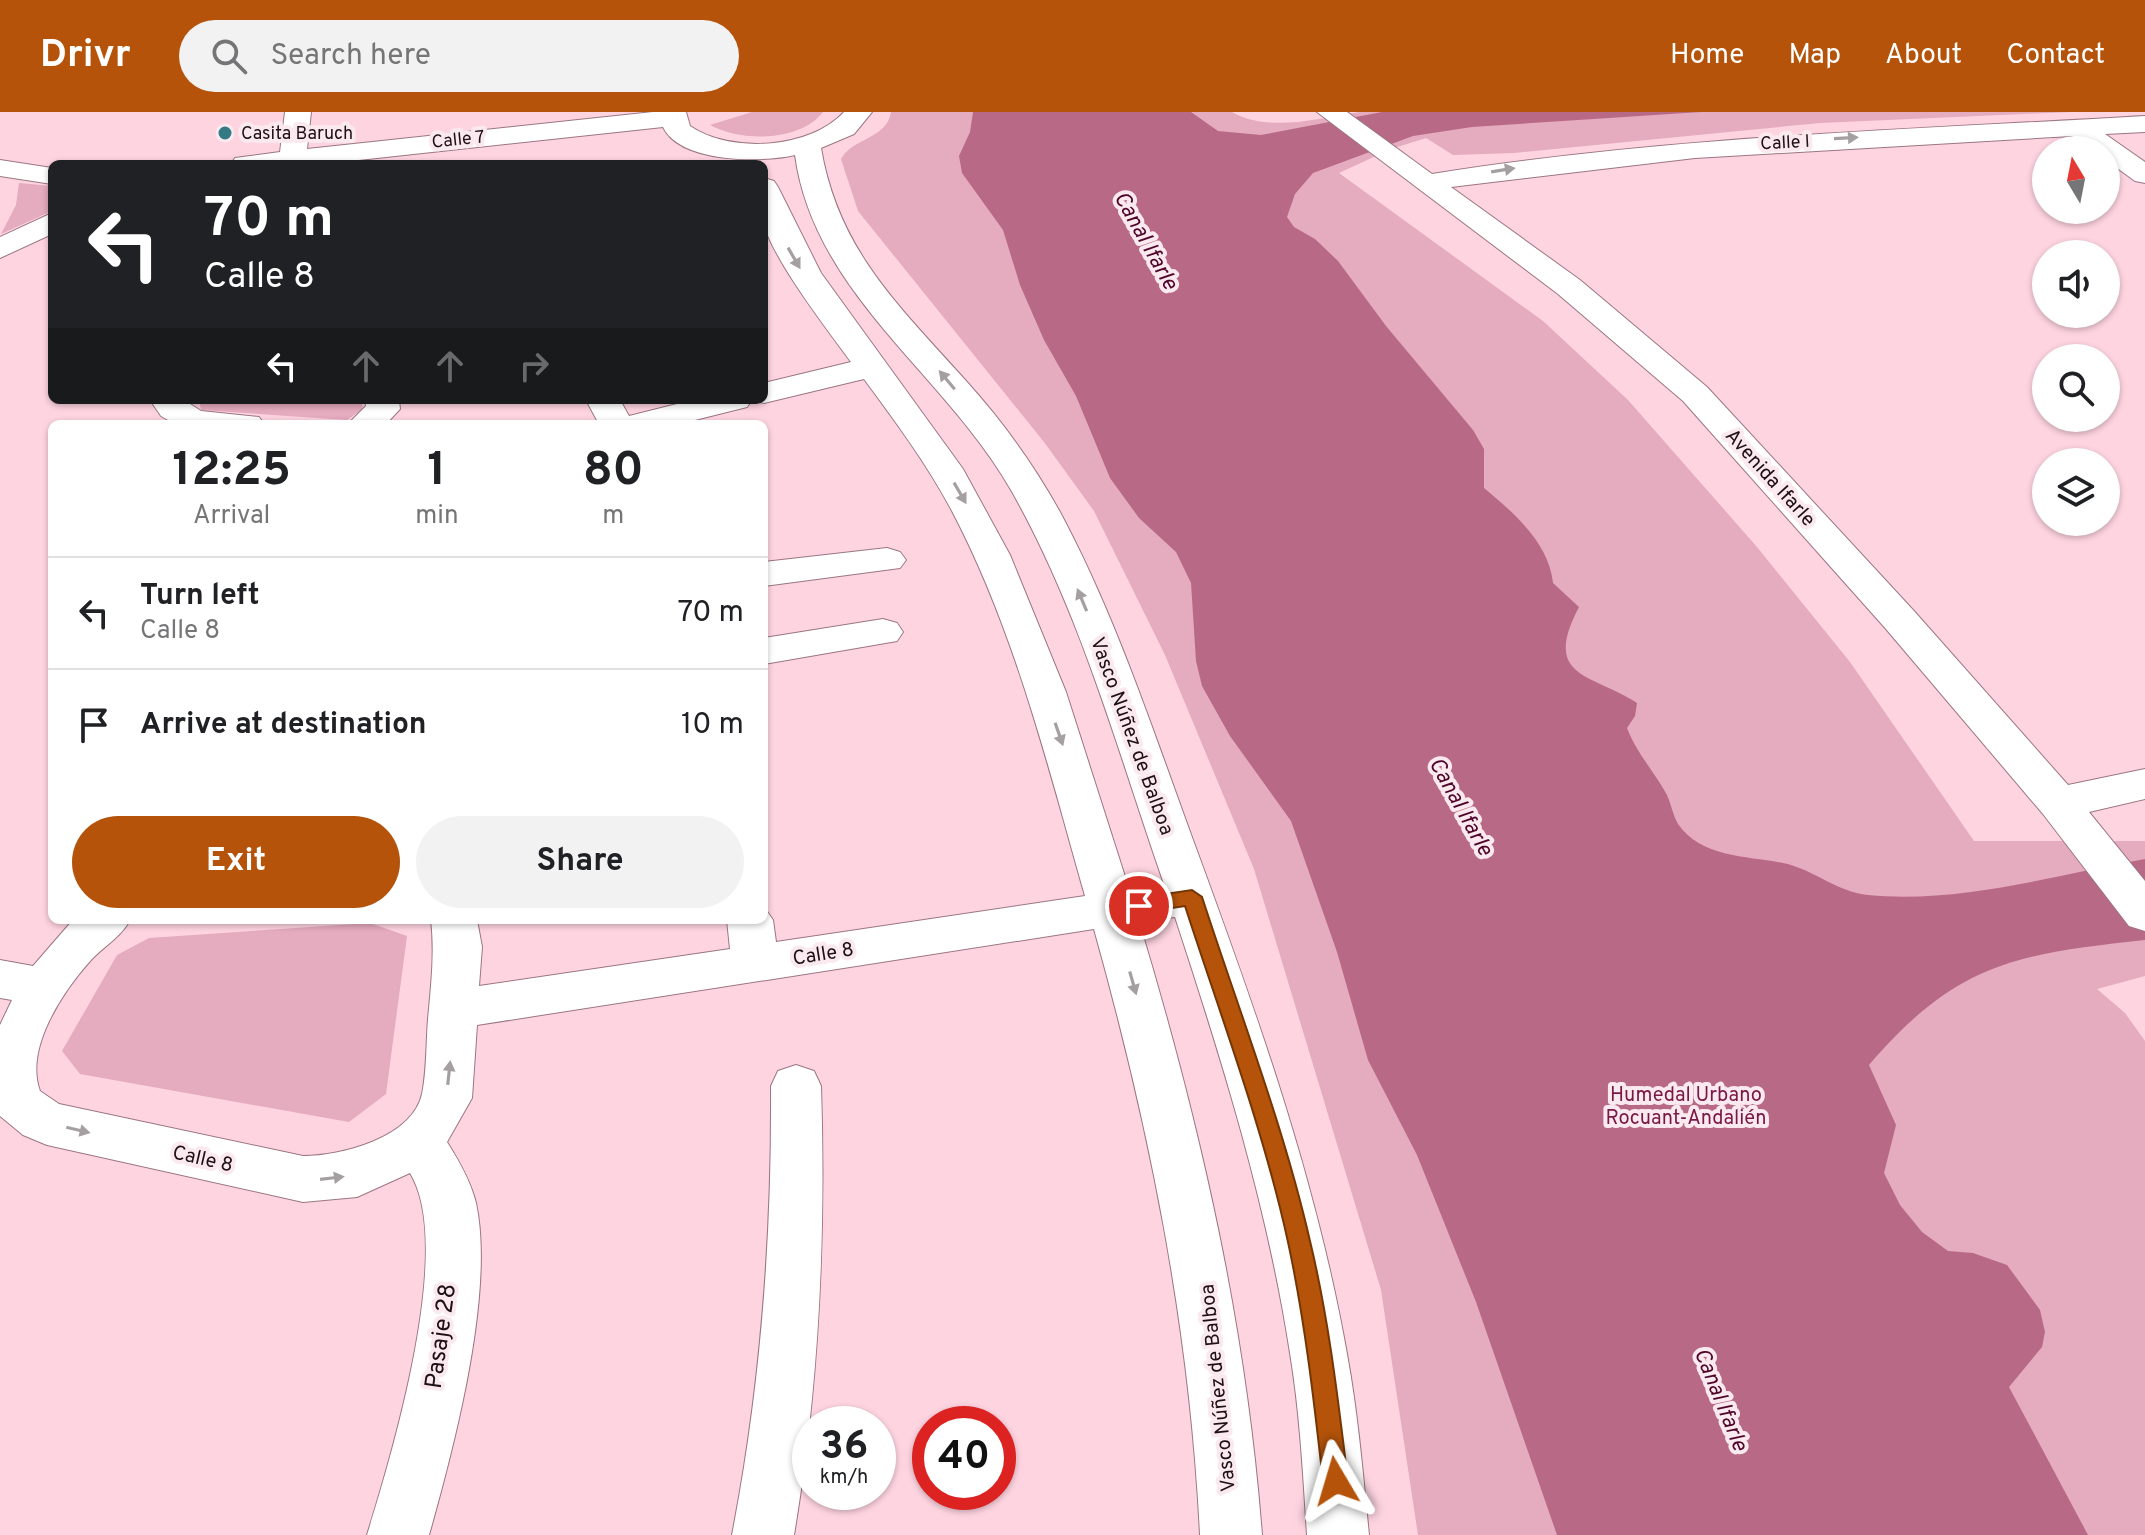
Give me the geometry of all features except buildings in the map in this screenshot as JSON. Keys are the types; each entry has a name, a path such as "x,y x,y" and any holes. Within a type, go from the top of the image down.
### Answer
{"street":[{"path":"293,160 298,112"},
{"path":"768,162 842,130 859,112"},
{"name":"Avenida Ifarle","path":"1332,114 1609,318 1695,394 1900,620 2058,803 2145,914"},
{"path":"672,115 679,131 740,160"},
{"name":"Calle 7","path":"301,160 672,115"},
{"name":"Calle I","path":"1426,183 1570,160 1681,149 2145,124"},
{"path":"2079,129 2145,175"},
{"name":"Vasco Núñez de Balboa","path":"807,145 816,194 850,262 983,422 1031,493 1053,535 1113,676 1192,897 1271,1140 1299,1240 1321,1351 1338,1535"},
{"path":"0,168 48,175"},
{"name":"Vasco Núñez de Balboa","path":"768,200 799,267 948,473 998,569 1068,761 1181,1160 1203,1265 1218,1377 1231,1535"},
{"path":"0,249 48,224"},
{"path":"768,392 872,367"},
{"path":"170,404 178,413 190,418 209,420"},
{"path":"371,420 383,409 382,404"},
{"path":"653,420 719,404"},
{"path":"768,574 887,560"},
{"path":"768,650 883,632"},
{"path":"2058,803 2145,784"},
{"name":"Calle 8","path":"455,1009 753,942 1112,910 1192,897"},
{"name":"Calle 8","path":"102,924 22,983 10,1073 13,1093 26,1110 47,1123 303,1179 357,1174 388,1160 417,1141 435,1120 447,1098 458,947 455,924"},
{"path":"763,1535 791,1360 798,1264 796,1086"},
{"name":"Pasaje 28","path":"398,1535 424,1434 444,1329 451,1252 452,1216 443,1182 417,1141"}],"green space":[{"path":"752,112 823,112 800,129 769,136 737,134 710,125"},
{"name":"Humedal Urbano Rocuant-Andalién","path":"891,112 1232,112 1262,122 1278,123 1360,112 2071,112 1820,123 1514,153 1453,155 1426,138 1391,149 1339,173 1543,321 1628,400 1757,547 1850,662 1974,841 2145,841 2145,976 2097,989 2125,1013 2145,1041 2145,1535 1418,1535 1381,1290 1254,869 1165,655 1094,511 1044,442 858,211 841,159 846,152 883,128"},
{"path":"19,183 48,186 48,213 1,234 16,205"},
{"path":"200,404 362,404 363,409 347,420 201,410"},
{"path":"355,924 373,924 407,936 386,1094 349,1122 80,1074 62,1051 117,955 149,938"}],"water":[{"name":"Humedal Urbano Rocuant-Andalién","path":"973,112 1191,112 1218,131 1261,135 1382,112 1701,112 1472,127 1413,136 1313,173 1295,194 1287,217 1294,227 1315,239 1338,261 1386,326 1473,430 1484,449 1484,488 1528,530 1545,555 1553,583 1579,607 1569,631 1566,648 1569,661 1577,671 1637,703 1635,716 1627,728 1667,795 1678,824 1688,835 1726,854 1794,866 1846,890 1902,897 1972,892 2145,859 2145,940 2060,951 1992,969 1961,984 1931,1004 1869,1065 1896,1125 1884,1173 1900,1205 1922,1232 1948,1251 1973,1253 2007,1265 2040,1310 2045,1332 2042,1347 2009,1387 2088,1535 1557,1535 1476,1302 1417,1155 1368,1060 1337,952 1291,821 1230,736 1202,686 1196,661 1191,583 1176,552 1139,518 1110,478 1076,396 1044,340 1020,285 1003,230 962,173 959,156 970,132"}],"place":[{"name":"Casita Baruch","path":"225,133"}],"route":[{"path":"1139,906 1192,897 1271,1140 1299,1240 1321,1351 1336,1481"}],"water label":[{"name":"Canal Ifarle","path":"1147,240"},
{"name":"Canal Ifarle","path":"1462,806"},
{"name":"Canal Ifarle","path":"1722,1399"}]}
